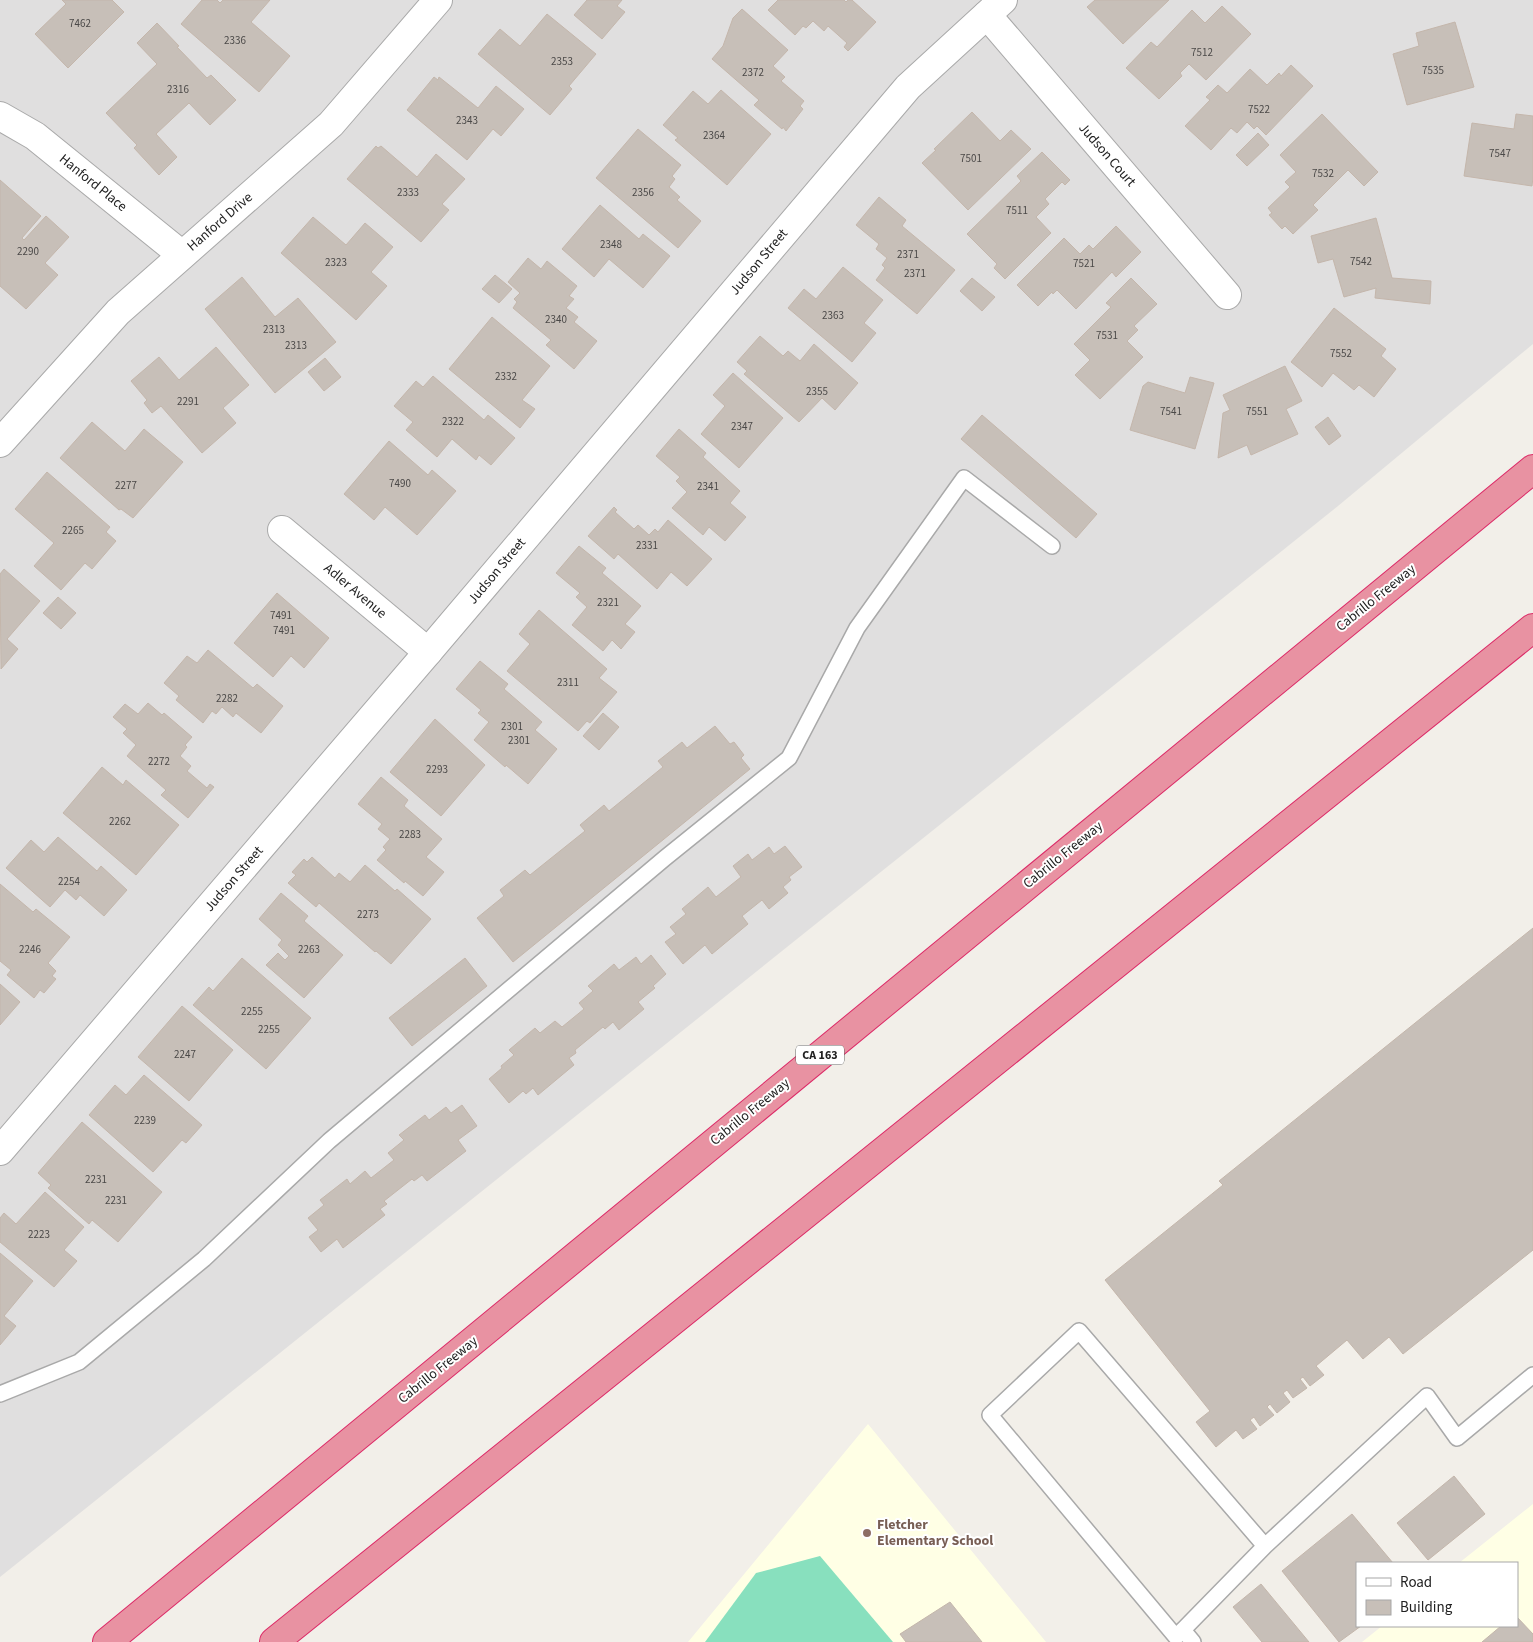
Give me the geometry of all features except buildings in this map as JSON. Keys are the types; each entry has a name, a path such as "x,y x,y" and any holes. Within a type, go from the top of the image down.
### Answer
{"highway":[{"name":"Cabrillo Freeway","path":"107,1642 1533,469"},
{"path":"274,1642 1533,628"}],"street":[{"name":"Hanford Drive","path":"0,443 118,312 332,124 438,0"},
{"name":"Judson Court","path":"995,7 1228,295"},
{"name":"Judson Street","path":"0,1151 428,652 908,87 995,7"},
{"name":"Hanford Place","path":"0,116 34,136 182,255"},
{"name":"Adler Avenue","path":"282,530 428,652"}],"lane":[{"path":"0,1394 79,1362 204,1258 329,1141 665,858 789,758 857,628 964,478 1052,546"},
{"path":"1265,1546 1079,1331 990,1416 1176,1637 1265,1546 1428,1396 1457,1438 1533,1375"},
{"path":"1183,1630 1193,1642"}],"shaded area":[{"path":"0,0 1533,0 1533,344 1338,506 0,1577"},
{"name":"Fletcher Elementary School","path":"868,1424 1046,1642 688,1642"},
{"path":"1533,1504 1533,1642 1362,1642 1381,1627 1518,1627 1518,1562 1460,1562"}],"green space":[{"path":"820,1556 893,1642 705,1642 756,1573"}],"place":[{"name":"Fletcher Elementary School","path":"867,1533"}]}
